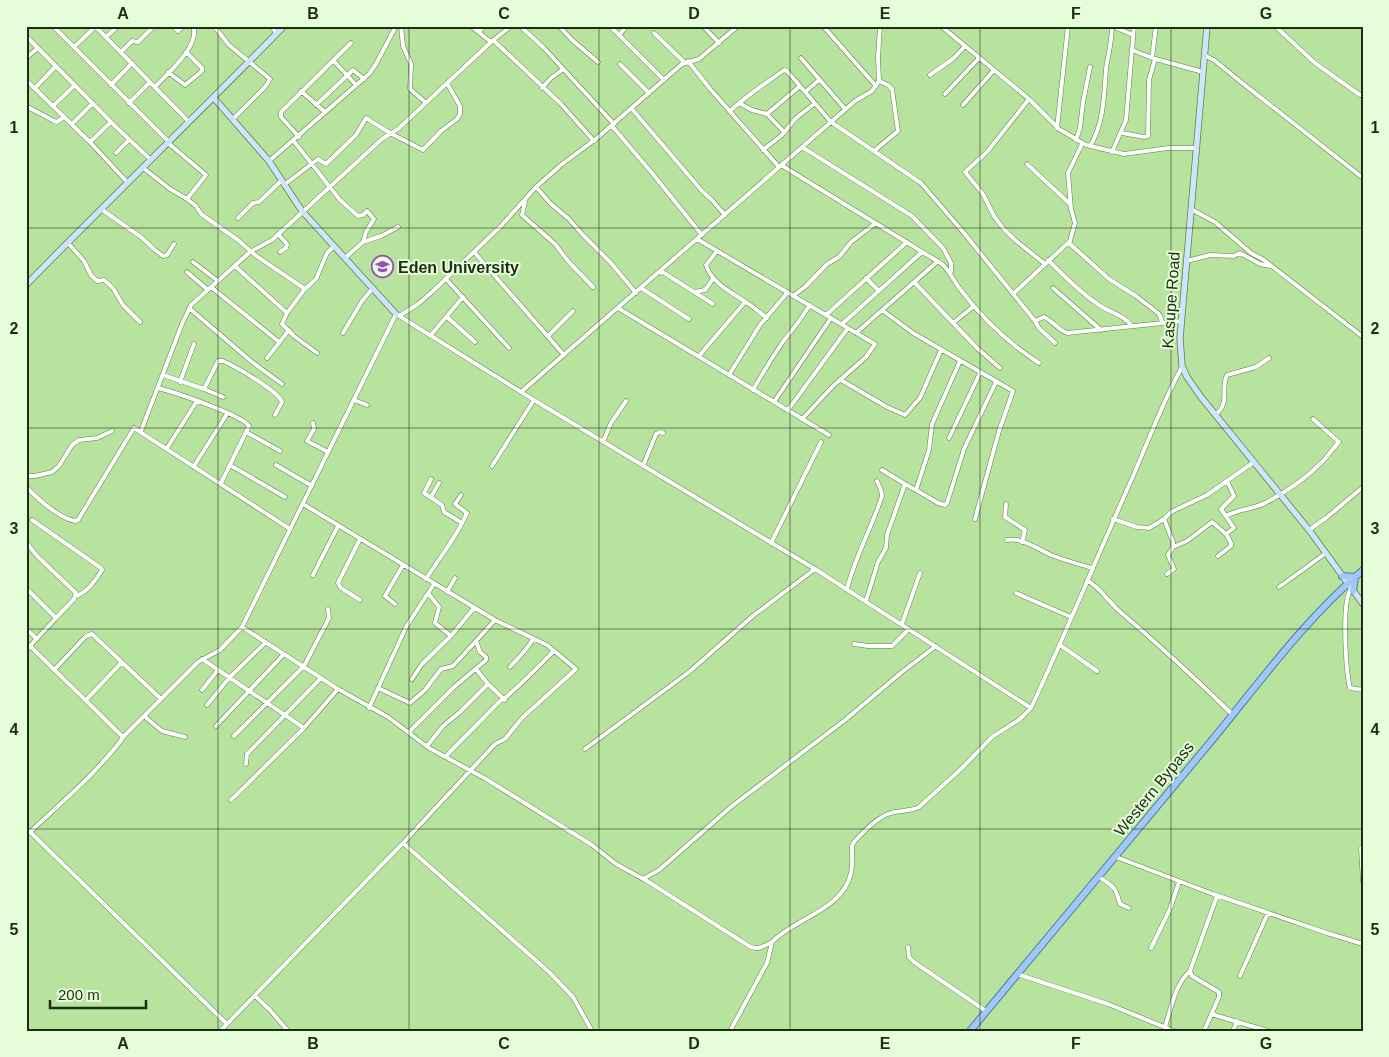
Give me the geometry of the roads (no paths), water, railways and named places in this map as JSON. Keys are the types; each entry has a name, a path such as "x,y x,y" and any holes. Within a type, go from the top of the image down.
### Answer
{"main road":[{"name":"Western Bypass","path":"970,1031 1300,633 1341,589 1351,588 1355,577 1363,570"},
{"path":"1341,589 1344,581 1342,576 1355,577"}],"street":[{"path":"74,47 95,26 189,122"},
{"path":"106,37 118,26"},
{"path":"121,52 132,42 138,42 154,26"},
{"path":"173,26 178,31 184,26"},
{"path":"155,87 186,52 193,40 193,26"},
{"path":"214,26 229,44 270,80 233,120"},
{"path":"273,26 276,35"},
{"path":"26,285 284,26"},
{"path":"269,162 364,79 376,64 396,26"},
{"path":"401,26 403,46 411,64 410,90 425,102"},
{"path":"471,26 492,41 567,110 594,141"},
{"path":"479,32 484,26"},
{"path":"141,431 189,308 252,251 268,243 329,186 382,139 398,129 425,102 511,26"},
{"path":"520,26 540,44 562,70 582,89 702,235"},
{"path":"559,26 598,62"},
{"path":"610,26 664,80"},
{"path":"619,35 627,26"},
{"path":"704,26 719,42"},
{"path":"30,832 94,772 118,746 123,737 202,659 220,650 242,627 398,315 418,304 446,279 500,227 536,187 566,160 594,141 686,62 699,59 738,26"},
{"path":"823,26 876,86"},
{"path":"521,392 845,109 876,86 879,81 880,26"},
{"path":"941,26 1043,111 1057,128 1082,144 1128,154 1168,148 1196,148"},
{"path":"1057,128 1068,26"},
{"path":"1090,146 1099,130 1112,26 1133,35"},
{"path":"1112,152 1126,124 1134,26"},
{"path":"1122,133 1148,136 1149,80 1154,59 1156,26"},
{"name":"Kasupe Road","path":"1207,26 1180,345 1182,366 1187,377 1215,416 1280,494 1363,604"},
{"path":"1275,26 1315,62 1360,95"},
{"path":"56,27 168,142 206,175 187,199"},
{"path":"654,33 686,62 763,150 780,166 938,261 950,273 958,287 974,306 1002,335 1039,364"},
{"path":"26,36 150,159"},
{"path":"299,137 285,124 280,114 282,110 350,44"},
{"path":"930,75 954,58 965,46"},
{"path":"26,58 38,48"},
{"path":"1132,50 1154,59 1203,72"},
{"path":"168,72 185,85 202,71 202,68 186,52"},
{"path":"1204,55 1214,60 1363,178"},
{"path":"801,58 845,109"},
{"path":"945,94 979,58"},
{"path":"333,60 356,85"},
{"path":"112,85 132,64"},
{"path":"620,64 649,93"},
{"path":"34,88 56,66"},
{"path":"1076,140 1080,128 1090,67"},
{"path":"316,104 354,70 364,79"},
{"path":"542,88 562,70"},
{"path":"730,111 755,89 784,70 787,71 831,122 921,183 964,233 1039,328 1055,343"},
{"path":"963,105 994,70"},
{"path":"26,80 128,182"},
{"path":"804,92 819,80"},
{"path":"874,151 898,131 892,90 888,84 879,81"},
{"path":"129,103 150,82"},
{"path":"238,218 253,203 258,202 319,159 325,164 356,134 366,118 390,134 423,150 460,114 460,106 447,83"},
{"path":"53,106 75,85"},
{"path":"767,114 800,86"},
{"path":"301,91 325,112"},
{"path":"213,98 269,162 302,211 398,315 534,400 815,569 1031,708"},
{"path":"1029,99 987,152 966,173 982,194 1002,227 1015,240 1047,262 1078,290 1102,307 1125,318 1132,326"},
{"path":"72,124 93,103"},
{"path":"739,103 752,110 767,114 784,132"},
{"path":"763,150 784,132 796,118 814,104"},
{"path":"26,106 56,122 64,117"},
{"path":"632,109 702,192 725,215"},
{"path":"90,142 111,122"},
{"path":"116,153 129,140"},
{"path":"293,140 340,200 358,216 363,216 367,211 372,216 374,219 366,232 363,242"},
{"path":"1013,294 1069,243 1075,223 1070,204 1068,171 1082,144"},
{"path":"802,147 912,216 943,248 951,263 950,273"},
{"path":"1027,164 1070,204"},
{"path":"142,168 187,199 196,206 201,214 305,289"},
{"path":"536,187 611,263 636,293"},
{"path":"525,200 522,216 555,244 568,262 593,287"},
{"path":"101,209 141,237 163,256 167,254 174,244"},
{"path":"1191,209 1215,222 1363,337"},
{"path":"793,296 806,286 827,264 838,257 851,242 876,223"},
{"path":"345,258 363,242 381,236 398,227"},
{"path":"278,234 287,244 286,248 280,252"},
{"path":"697,239 875,345 866,357 802,419"},
{"path":"68,242 84,261 92,277 96,281 104,280 111,286 123,305 140,322"},
{"path":"826,315 906,242"},
{"path":"1069,243 1112,281 1158,313 1162,322"},
{"path":"317,353 282,324 305,289 318,276 327,253 334,246"},
{"path":"717,251 706,265 713,278 766,318"},
{"path":"474,252 564,355"},
{"path":"842,324 922,252"},
{"path":"1187,261 1210,255 1234,256 1240,253 1260,264 1270,266"},
{"path":"856,333 938,261"},
{"path":"193,262 218,281"},
{"path":"235,266 288,313"},
{"path":"661,271 713,304"},
{"path":"188,272 279,342"},
{"path":"694,292 705,290 713,278"},
{"path":"866,278 879,291"},
{"path":"446,279 508,348"},
{"path":"914,282 976,348 1000,368"},
{"path":"343,333 362,301 373,288"},
{"path":"642,288 689,319"},
{"path":"1053,288 1101,330"},
{"path":"729,374 766,318 788,292"},
{"path":"430,336 463,298"},
{"path":"699,356 746,302"},
{"path":"754,390 764,370 810,305"},
{"path":"953,323 974,306"},
{"path":"189,308 252,362 282,384"},
{"path":"618,308 829,435"},
{"path":"882,310 905,328 1013,392 999,431 975,518"},
{"path":"548,336 573,311"},
{"path":"1035,321 1044,316 1052,321 1057,328 1066,333 1182,321"},
{"path":"447,317 475,342"},
{"path":"774,402 831,318"},
{"path":"788,410 848,328"},
{"path":"267,358 289,330"},
{"path":"180,382 194,344"},
{"path":"841,380 887,407 905,415 920,398 941,350"},
{"path":"1215,416 1222,409 1227,375 1256,367 1269,358"},
{"path":"204,389 218,361 223,361 280,398 282,402 275,415"},
{"path":"916,490 929,450 932,424 960,361"},
{"path":"242,627 320,678 369,708 388,717 427,746 486,779 592,845 616,864 754,949 772,942 791,927 835,900 844,889 851,873 852,846 868,828 888,814 910,811 919,807 962,768 988,740 1020,719 1031,708 1182,366"},
{"path":"949,438 980,373"},
{"path":"163,375 223,397"},
{"path":"882,470 938,503 947,503 964,449 996,382"},
{"path":"158,388 197,401 248,424 249,426 221,484"},
{"path":"354,400 367,405"},
{"path":"492,466 534,400"},
{"path":"167,448 197,401"},
{"path":"603,442 611,423 626,401"},
{"path":"194,466 227,414"},
{"path":"1226,516 1238,510 1261,505 1280,494 1320,464 1339,442 1313,419"},
{"path":"313,423 314,429 307,441 328,452"},
{"path":"26,487 46,504 68,519 75,521 80,516 134,428 290,530"},
{"path":"26,476 52,472 59,466 72,445 79,440 98,438 112,431"},
{"path":"246,432 280,451"},
{"path":"643,466 655,435 658,432 664,434"},
{"path":"771,543 821,442"},
{"path":"1113,519 1137,527 1147,528 1164,519 1171,512 1207,495 1254,462"},
{"path":"230,465 285,497"},
{"path":"276,465 312,486"},
{"path":"431,478 424,492 442,505 444,512 462,523"},
{"path":"847,589 881,498 882,490 877,481"},
{"path":"1226,534 1234,528 1221,508 1234,496 1228,481"},
{"path":"431,497 439,483"},
{"path":"866,601 878,562 885,549 887,535 905,484"},
{"path":"1308,530 1326,518 1363,487"},
{"path":"426,579 442,554 454,541 467,513 455,504 461,495"},
{"path":"220,1031 403,843 495,744 505,739 522,718 575,670 575,667 547,645 474,608 303,504"},
{"path":"1006,504 1005,517 1025,530 1022,542"},
{"path":"1164,519 1173,542 1173,547"},
{"path":"26,650 75,596 79,596 92,584 102,570 102,568 32,520"},
{"path":"1167,574 1174,569 1168,553 1173,547 1187,541 1212,522 1226,534 1232,544 1218,556"},
{"path":"313,575 338,526"},
{"path":"1007,540 1012,539 1022,542 1052,555 1092,568"},
{"path":"360,540 338,583 341,588 360,600"},
{"path":"26,542 37,556 74,592 75,596"},
{"path":"1279,587 1326,553"},
{"path":"395,604 385,596 403,565"},
{"path":"585,749 689,672 754,615 815,569"},
{"path":"902,624 920,573"},
{"path":"447,592 454,578"},
{"path":"1087,580 1095,585 1112,604 1195,678 1232,715"},
{"path":"369,708 406,626 434,584"},
{"path":"26,588 56,618"},
{"path":"1351,588 1347,594 1346,620 1348,678 1350,688 1363,690"},
{"path":"428,592 439,607 435,623 451,636"},
{"path":"1016,593 1071,617"},
{"path":"412,680 422,664 451,636 474,608"},
{"path":"234,736 304,666 329,618 328,609"},
{"path":"378,688 410,703 425,690 441,669 453,666 495,620"},
{"path":"26,629 37,639"},
{"path":"854,644 891,646 909,629"},
{"path":"54,670 89,634 95,636 161,699"},
{"path":"510,667 526,651 533,639"},
{"path":"409,732 487,658 480,652 476,641"},
{"path":"206,705 229,678 266,642"},
{"path":"1060,645 1097,671"},
{"path":"30,646 123,737"},
{"path":"643,879 659,870 732,806 845,720 936,646"},
{"path":"445,757 500,701 505,700 554,651"},
{"path":"216,726 284,654"},
{"path":"202,659 304,728"},
{"path":"86,700 122,662"},
{"path":"476,669 505,700"},
{"path":"202,690 218,670"},
{"path":"246,764 247,754 320,678"},
{"path":"427,746 443,726 488,684"},
{"path":"232,800 304,728 338,689"},
{"path":"144,716 162,732 185,737"},
{"path":"461,765 462,779"},
{"path":"26,828 227,1024"},
{"path":"403,843 549,972 573,997 592,1031"},
{"path":"1361,848 1363,882"},
{"path":"1116,857 1217,896 1363,944"},
{"path":"1099,877 1115,888 1118,892 1120,904 1129,908"},
{"path":"1151,948 1170,909 1179,882"},
{"path":"1165,1027 1179,988 1190,971 1217,896"},
{"path":"1240,976 1268,913"},
{"path":"730,1031 767,963 772,942"},
{"path":"908,948 909,957 914,962 986,1011"},
{"path":"1190,971 1192,976 1218,992 1219,997 1204,1031"},
{"path":"1017,974 1108,1004 1174,1031"},
{"path":"255,996 288,1031"},
{"path":"1211,1014 1268,1031"},
{"path":"1233,1031 1237,1021"}],"place":[{"name":"Eden University","path":"382,267"}]}
